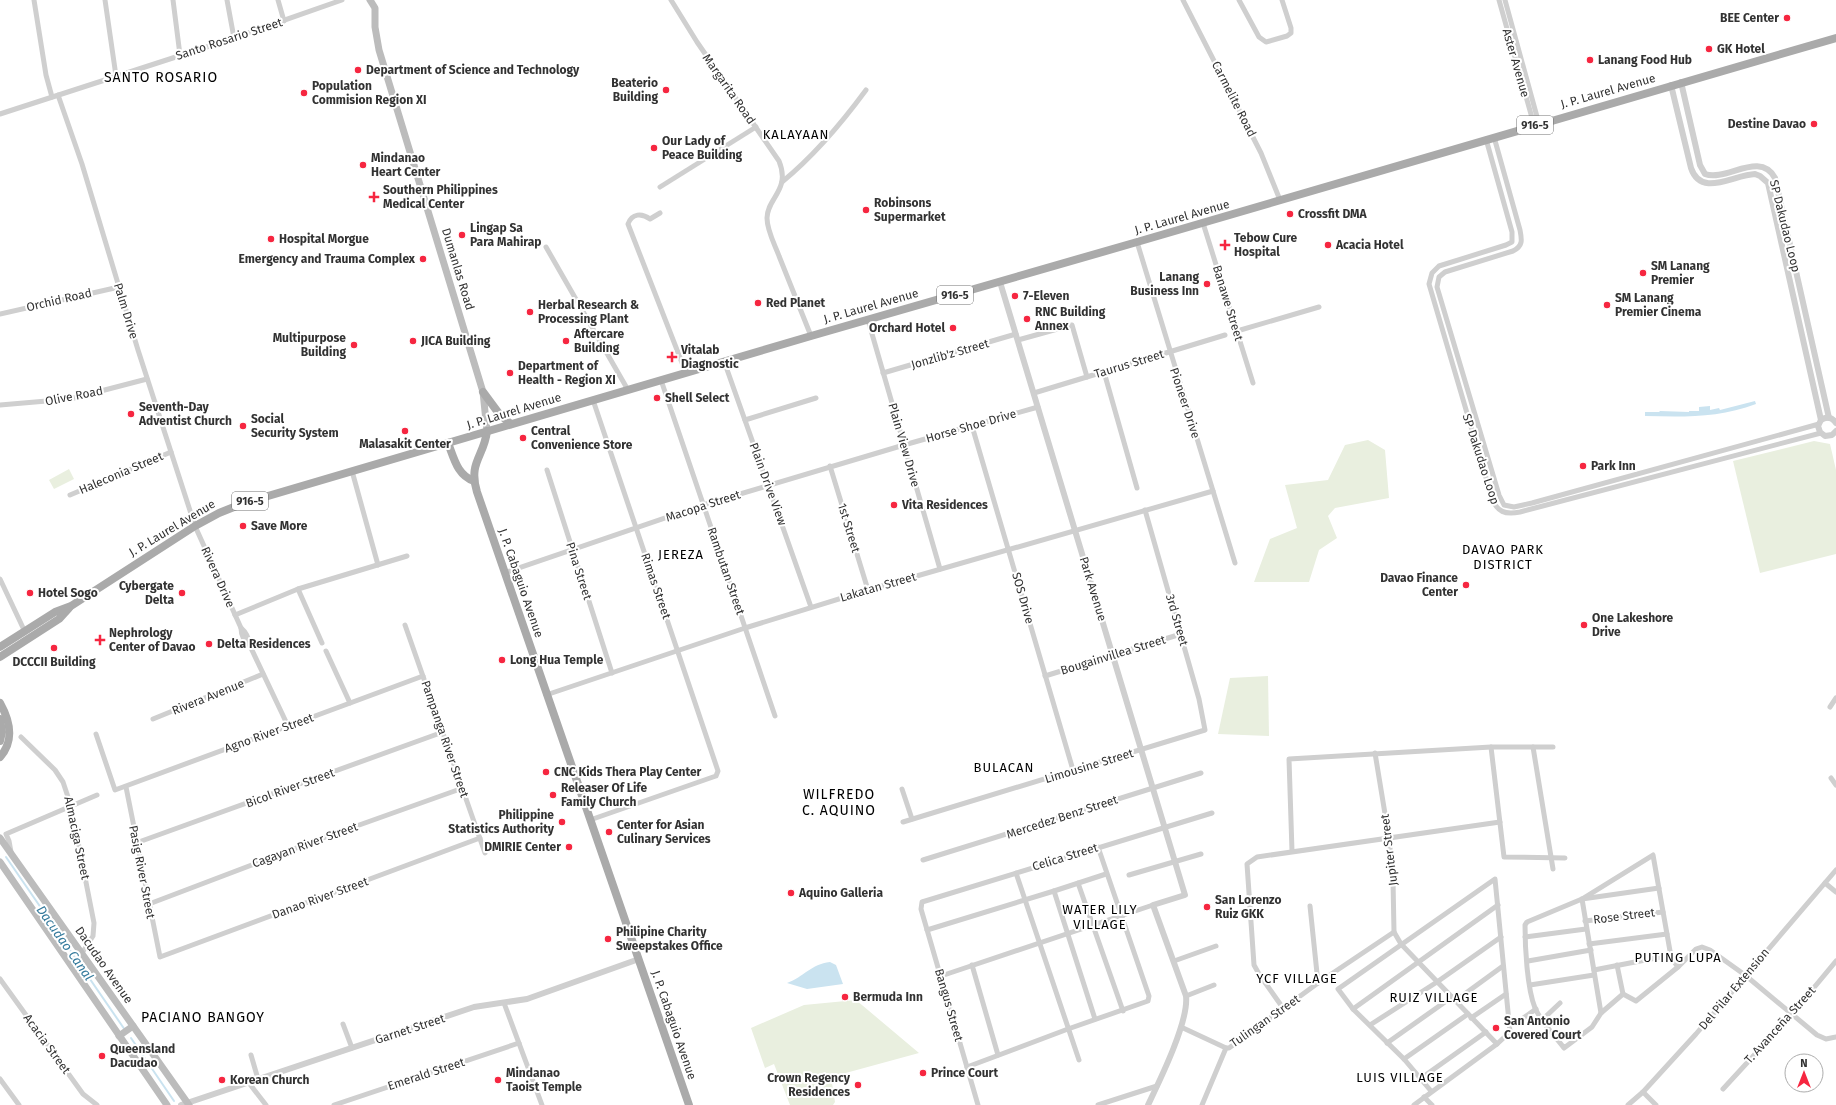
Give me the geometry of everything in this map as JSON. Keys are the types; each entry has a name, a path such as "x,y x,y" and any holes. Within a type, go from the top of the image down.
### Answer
{"main road":[{"name":"Dumanlas Road","path":"374,2 375,27 379,50 483,392 487,432"},
{"name":"J. P. Laurel Avenue","path":"0,646 25,632 55,612 71,606 195,526 244,503 686,372 1836,38"},
{"path":"483,392 500,415 511,424"},
{"name":"J. P. Cabaguio Avenue","path":"487,432 485,441 476,461 474,481 546,695 689,1105"},
{"path":"448,443 460,472 474,481"},
{"name":"J. P. Laurel Avenue","path":"0,657 59,619 71,606"},
{"path":"0,703 7,718 10,733 6,749 0,757"},
{"path":"0,719 2,732 0,741"},
{"name":"Dacudao Avenue","path":"0,838 82,952 186,1104"},
{"path":"0,862 167,1105"},
{"path":"0,869 8,874"},
{"path":"119,1036 133,1026"}],"street":[{"path":"34,0 46,75 52,97"},
{"path":"105,0 116,76"},
{"path":"173,0 180,55"},
{"path":"227,0 234,38"},
{"path":"278,0 284,21"},
{"name":"Santo Rosario Street","path":"0,114 234,38 342,0"},
{"name":"Margarita Road","path":"670,0 697,42 780,161 783,170 782,182 777,196 768,210 767,218 772,238 811,336"},
{"name":"Carmelite Road","path":"1183,0 1261,153 1280,200"},
{"path":"1239,0 1259,38 1263,41 1269,42 1287,36 1291,32 1282,0"},
{"name":"Aster Avenue","path":"1502,1 1536,124"},
{"path":"1671,85 1691,168 1694,176 1700,182 1704,174 1700,165 1681,82"},
{"path":"782,182 808,159 828,138 866,90"},
{"name":"Palm Drive","path":"58,95 82,164 147,379 195,526"},
{"path":"660,187 756,128"},
{"name":"SP Dakudao Loop","path":"1490,138 1510,194 1522,239 1520,246 1513,251 1445,272 1439,277 1437,287 1499,495 1502,503 1509,507 1532,503 1820,422 1770,187 1765,179 1755,174 1715,183 1704,184 1700,182"},
{"name":"SP Dakudao Loop","path":"1490,138 1502,196 1512,232 1512,242 1445,264 1435,269 1430,276 1429,288 1492,498 1498,510 1505,513 1520,512 1821,433"},
{"name":"SP Dakudao Loop","path":"1704,174 1718,175 1756,166 1765,168 1773,175 1778,187 1829,418"},
{"path":"1502,196 1510,194"},
{"path":"660,213 650,219 643,214 639,214 629,220 628,224 686,372"},
{"name":"Banawe Street","path":"1203,223 1253,383"},
{"name":"Pioneer Drive","path":"1137,242 1169,352 1235,563"},
{"path":"546,247 628,390"},
{"path":"1789,272 1797,271"},
{"name":"Park Avenue","path":"1000,282 1185,895 1153,905"},
{"name":"Orchid Road","path":"0,314 119,287"},
{"path":"1237,331 1319,307"},
{"name":"Plain View Drive","path":"868,320 940,569"},
{"name":"Jonzlib'z Street","path":"883,373 1017,337 1072,324 1087,377"},
{"path":"1801,328 1809,326"},
{"path":"1443,335 1451,333"},
{"name":"Taurus Street","path":"1034,393 1225,335"},
{"name":"Plain Drive View","path":"724,361 811,607"},
{"path":"1104,372 1137,488"},
{"name":"Olive Road","path":"0,405 70,400 147,379"},
{"name":"Rambutan Street","path":"661,380 775,716"},
{"path":"745,420 816,398"},
{"name":"Rimas Street","path":"590,820 713,778 718,773 717,766 593,400"},
{"name":"Horse Shoe Drive","path":"904,445 1038,407"},
{"path":"1835,434 1828,436 1821,433 1820,422 1829,418 1836,423"},
{"name":"SOS Drive","path":"972,426 1073,770"},
{"name":"Macopa Street","path":"504,573 703,505 904,445"},
{"name":"Haleconia Street","path":"70,495 171,452"},
{"name":"1st Street","path":"830,466 868,590"},
{"name":"Pina Street","path":"547,470 612,673"},
{"path":"352,471 378,564"},
{"name":"Lakatan Street","path":"546,695 811,607 1213,491"},
{"name":"3rd Street","path":"1145,510 1199,699 1205,730"},
{"name":"Rivera Drive","path":"195,526 241,628 241,634 245,642 250,646 288,726"},
{"path":"235,615 298,589 407,556"},
{"path":"0,579 11,606 25,632"},
{"path":"298,589 322,642"},
{"name":"Pampanga River Street","path":"405,625 485,853"},
{"name":"Bougainvillea Street","path":"1045,676 1181,634"},
{"path":"326,651 350,703"},
{"name":"Rivera Avenue","path":"153,719 263,674"},
{"name":"Agno River Street","path":"96,734 116,790 423,676"},
{"path":"1830,707 1836,698"},
{"name":"Limousine Street","path":"903,822 1205,730"},
{"name":"Bicol River Street","path":"136,844 443,732"},
{"name":"Almaciga Street","path":"21,737 60,776 65,786 71,806 94,924 93,936 82,952"},
{"path":"1491,747 1504,857 1565,858"},
{"path":"1292,851 1288,760 1491,747 1552,747"},
{"path":"1532,747 1552,869"},
{"name":"Jupiter Street","path":"1375,754 1389,838 1394,886 1394,932"},
{"name":"Mercedez Benz Street","path":"924,860 1201,773"},
{"path":"1831,778 1836,784"},
{"name":"Pasig River Street","path":"126,787 136,844 160,957"},
{"name":"Cagayan River Street","path":"149,904 320,839 463,788"},
{"path":"902,789 912,819"},
{"path":"11,852 6,834 97,795"},
{"name":"Celica Street","path":"920,904 924,901 1212,813"},
{"path":"1283,1008 1258,974 1254,965 1247,864 1257,857 1292,851 1500,822"},
{"name":"Danao River Street","path":"160,957 480,838"},
{"path":"967,1067 1095,1019 1146,1003 1149,999 1098,847"},
{"path":"1129,875 1201,854"},
{"path":"1623,994 1601,1013 1592,1027 1564,1048 1536,1009 1530,985 1525,937 1526,925 1528,922 1582,899 1653,855 1671,955 1678,967"},
{"name":"Del Pilar Extension","path":"1628,1105 1643,1092 1696,1034 1836,870"},
{"path":"1016,873 1079,1060"},
{"path":"927,930 1106,874"},
{"path":"1414,1105 1431,1091 1497,1044 1510,1032 1495,879 1339,986 1338,989 1353,1009 1404,1059 1431,1091"},
{"path":"1078,883 1123,1011"},
{"path":"1825,883 1836,892"},
{"path":"1582,899 1659,888"},
{"path":"1054,891 1095,1019"},
{"path":"1582,899 1601,1013"},
{"name":"Bangus Street","path":"920,904 978,1105"},
{"path":"941,976 1153,905 1186,996 1186,1011 1181,1027 1148,1105"},
{"path":"1353,1009 1498,905"},
{"path":"1310,906 1318,983"},
{"name":"Rose Street","path":"1585,921 1663,912"},
{"path":"1525,937 1586,928"},
{"path":"1394,932 1401,944 1497,1044"},
{"name":"Tulingan Street","path":"1202,1105 1226,1048 1229,1048 1318,983 1394,932"},
{"path":"1589,944 1667,934"},
{"path":"1370,1025 1437,982 1501,937"},
{"path":"1174,961 1216,946"},
{"path":"1623,994 1636,1001 1678,967 1692,951 1702,948 1710,950 1745,975 1817,1035 1826,1039 1836,1038"},
{"path":"1528,961 1591,950"},
{"path":"1530,985 1594,973 1617,965 1671,955"},
{"name":"Garnet Street","path":"186,1104 474,1007 527,999 639,959"},
{"name":"T. Avanceña Street","path":"1723,1089 1792,1014 1836,961"},
{"path":"972,965 998,1055"},
{"path":"1617,965 1623,994"},
{"path":"1387,1043 1503,966"},
{"name":"Acacia Street","path":"0,978 83,1094 97,1105"},
{"path":"1186,996 1214,985"},
{"path":"1404,1059 1469,1016 1506,994"},
{"path":"504,1003 542,1105"},
{"path":"1542,1019 1560,1003"},
{"path":"1509,1020 1522,1019 1536,1009"},
{"path":"343,1024 352,1048"},
{"path":"1181,1027 1226,1048"},
{"path":"1420,1079 1486,1032"},
{"name":"Emerald Street","path":"334,1105 519,1043"},
{"path":"251,1055 258,1079"},
{"path":"0,1079 19,1105"},
{"path":"249,1083 266,1105"},
{"path":"1098,1105 1157,1086"},
{"path":"1643,1092 1656,1105"},
{"path":"1424,1097 1432,1105"}],"green space":[{"path":"1368,440 1385,450 1389,498 1335,508 1328,516 1337,538 1319,550 1309,582 1254,582 1270,539 1297,528 1285,485 1328,480 1345,445"},
{"path":"1814,441 1830,444 1836,470 1836,554 1760,573 1733,461"},
{"path":"69,469 74,479 54,489 49,480"},
{"path":"1268,676 1269,736 1218,734 1230,678"},
{"path":"856,1000 919,1053 831,1077 835,1102 833,1105 790,1105 774,1064 765,1068 751,1028 804,1005"}],"water":[{"path":"1755,401 1756,404 1742,409 1701,416 1645,416 1645,412 1689,412 1699,411 1699,407 1710,406 1710,410 1719,408 1720,410"},
{"path":"830,962 836,965 843,984 807,989 787,983 818,965"}],"waterway":[{"name":"Dacudao Canal","path":"6,857 125,1030"},
{"name":"Dacudao Canal","path":"131,1038 174,1101"}],"place":[{"name":"BEE Center","path":"1787,18"},
{"name":"GK Hotel","path":"1709,49"},
{"name":"Lanang Food Hub","path":"1590,60"},
{"name":"Department of Science and Technology","path":"358,70"},
{"name":"Beaterio Building","path":"666,90"},
{"name":"Population Commision Region XI","path":"304,93"},
{"name":"Destine Davao","path":"1814,124"},
{"name":"Our Lady of Peace Building","path":"654,148"},
{"name":"Mindanao Heart Center","path":"363,165"},
{"name":"Southern Philippines Medical Center","path":"374,197"},
{"name":"Robinsons Supermarket","path":"866,210"},
{"name":"Crossfit DMA","path":"1290,214"},
{"name":"Lingap Sa Para Mahirap","path":"462,235"},
{"name":"Hospital Morgue","path":"271,239"},
{"name":"Tebow Cure Hospital","path":"1225,245"},
{"name":"Acacia Hotel","path":"1328,245"},
{"name":"Emergency and Trauma Complex","path":"423,259"},
{"name":"SM Lanang Premier","path":"1643,273"},
{"name":"Lanang Business Inn","path":"1207,284"},
{"name":"7-Eleven","path":"1015,296"},
{"name":"Red Planet","path":"758,303"},
{"name":"SM Lanang Premier Cinema","path":"1607,305"},
{"name":"Herbal Research & Processing Plant","path":"530,312"},
{"name":"RNC Building Annex","path":"1027,319"},
{"name":"Orchard Hotel","path":"953,328"},
{"name":"JICA Building","path":"413,341"},
{"name":"Aftercare Building","path":"566,341"},
{"name":"Multipurpose Building","path":"354,345"},
{"name":"Vitalab Diagnostic","path":"672,357"},
{"name":"Department of Health - Region XI","path":"510,373"},
{"name":"Shell Select","path":"657,398"},
{"name":"Seventh-Day Adventist Church","path":"131,414"},
{"name":"Social Security System","path":"243,426"},
{"name":"Malasakit Center","path":"405,431"},
{"name":"Central Convenience Store","path":"523,438"},
{"name":"Park Inn","path":"1583,466"},
{"name":"Vita Residences","path":"894,505"},
{"name":"Save More","path":"243,526"},
{"name":"Davao Finance Center","path":"1466,585"},
{"name":"Hotel Sogo","path":"30,593"},
{"name":"Cybergate Delta","path":"182,593"},
{"name":"One Lakeshore Drive","path":"1584,625"},
{"name":"Nephrology Center of Davao","path":"100,640"},
{"name":"Delta Residences","path":"209,644"},
{"name":"DCCCII Building","path":"54,648"},
{"name":"Long Hua Temple","path":"502,660"},
{"name":"CNC Kids Thera Play Center","path":"546,772"},
{"name":"Releaser Of Life Family Church","path":"553,795"},
{"name":"Philippine Statistics Authority","path":"562,822"},
{"name":"Center for Asian Culinary Services","path":"609,832"},
{"name":"DMIRIE Center","path":"569,847"},
{"name":"Aquino Galleria","path":"791,893"},
{"name":"San Lorenzo Ruiz GKK","path":"1207,907"},
{"name":"Philipine Charity Sweepstakes Office","path":"608,939"},
{"name":"Bermuda Inn","path":"845,997"},
{"name":"San Antonio Covered Court","path":"1496,1028"},
{"name":"Queensland Dacudao","path":"102,1056"},
{"name":"Prince Court","path":"923,1073"},
{"name":"Korean Church","path":"222,1080"},
{"name":"Mindanao Taoist Temple","path":"498,1080"},
{"name":"Crown Regency Residences","path":"858,1085"}],"district":[{"name":"SANTO ROSARIO","path":"161,77"},
{"name":"KALAYAAN","path":"796,134"},
{"name":"JEREZA","path":"681,554"},
{"name":"DAVAO PARK DISTRICT","path":"1503,556"},
{"name":"BULACAN","path":"1004,767"},
{"name":"WILFREDO C. AQUINO","path":"839,802"},
{"name":"WATER LILY VILLAGE","path":"1100,916"},
{"name":"PUTING LUPA","path":"1678,957"},
{"name":"YCF VILLAGE","path":"1297,978"},
{"name":"RUIZ VILLAGE","path":"1434,997"},
{"name":"PACIANO BANGOY","path":"203,1017"},
{"name":"LUIS VILLAGE","path":"1400,1077"}]}
